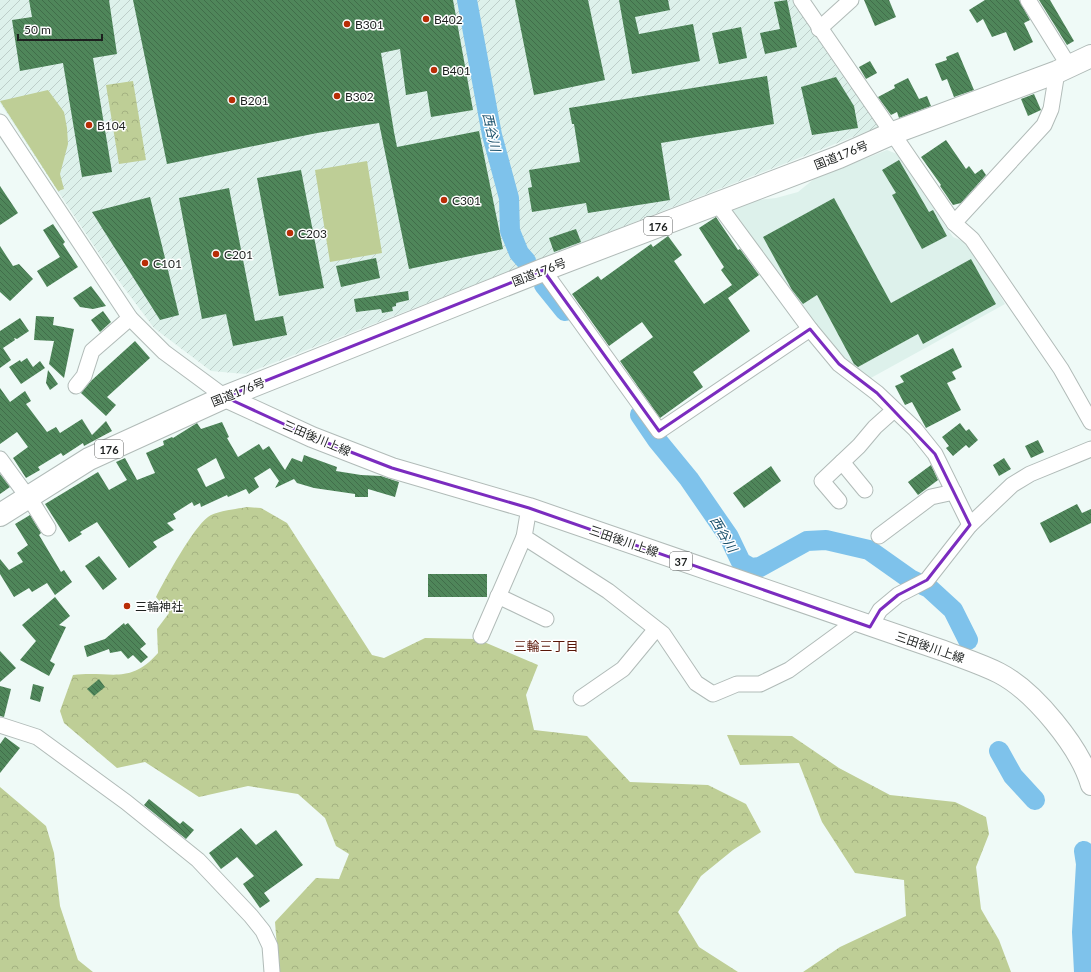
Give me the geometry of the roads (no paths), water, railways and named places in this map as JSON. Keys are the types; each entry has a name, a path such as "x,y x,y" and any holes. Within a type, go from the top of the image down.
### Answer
{"highway":[{"name":"国道176号","path":"0,515 88,459 225,397 543,270 839,157 893,133 1063,69 1091,56"}],"main road":[{"name":"三田後川上線","path":"225,397 312,437 392,468 529,508 944,651 999,673 1028,694 1055,723 1090,774"}],"street":[{"path":"801,0 819,29 893,133 954,223 972,240 1061,369 1091,422"},
{"path":"819,29 851,0"},
{"path":"954,223 1044,126 1051,109 1063,69 1028,0"},
{"path":"0,122 6,143 130,318 164,352 225,397"},
{"path":"717,203 810,329 839,364 877,393 915,429 935,454 970,525"},
{"path":"543,270 659,431 810,329"},
{"path":"76,386 84,376 92,351 130,318"},
{"path":"839,501 822,480 894,410"},
{"path":"524,537 608,591 663,634 696,683 714,694 737,684 760,684 789,670 863,624 898,595 927,580 970,525 1012,485 1030,474 1091,449"},
{"path":"0,459 48,528"},
{"path":"842,462 865,490"},
{"path":"879,536 931,497 954,492"},
{"path":"481,636 524,537 529,508"},
{"path":"498,596 546,619"},
{"path":"581,698 624,669 656,630"},
{"path":"0,725 38,737 126,802 198,860 252,916 263,931 270,946 272,972"}],"waterway":[{"name":"西谷川","path":"467,0 492,135 509,198 510,231 519,253 526,261"},
{"name":"西谷川","path":"544,285 565,311"},
{"name":"西谷川","path":"640,415 657,440 689,479 729,537 741,562 751,568 760,567 807,541 826,540 869,550 910,579 929,588 953,610 968,640"},
{"name":"西谷川","path":"999,751 1013,776 1035,800"},
{"name":"西谷川","path":"1084,851 1086,864 1082,932 1084,972"}],"place":[{"name":"B402","path":"426,19"},
{"name":"B301","path":"347,24"},
{"name":"B401","path":"434,70"},
{"name":"B302","path":"337,96"},
{"name":"B201","path":"232,100"},
{"name":"B104","path":"89,125"},
{"name":"C301","path":"444,200"},
{"name":"C203","path":"290,233"},
{"name":"C201","path":"216,254"},
{"name":"C101","path":"145,263"},
{"name":"三輪神社","path":"127,606"}],"district":[{"name":"三輪三丁目","path":"546,646"}]}
